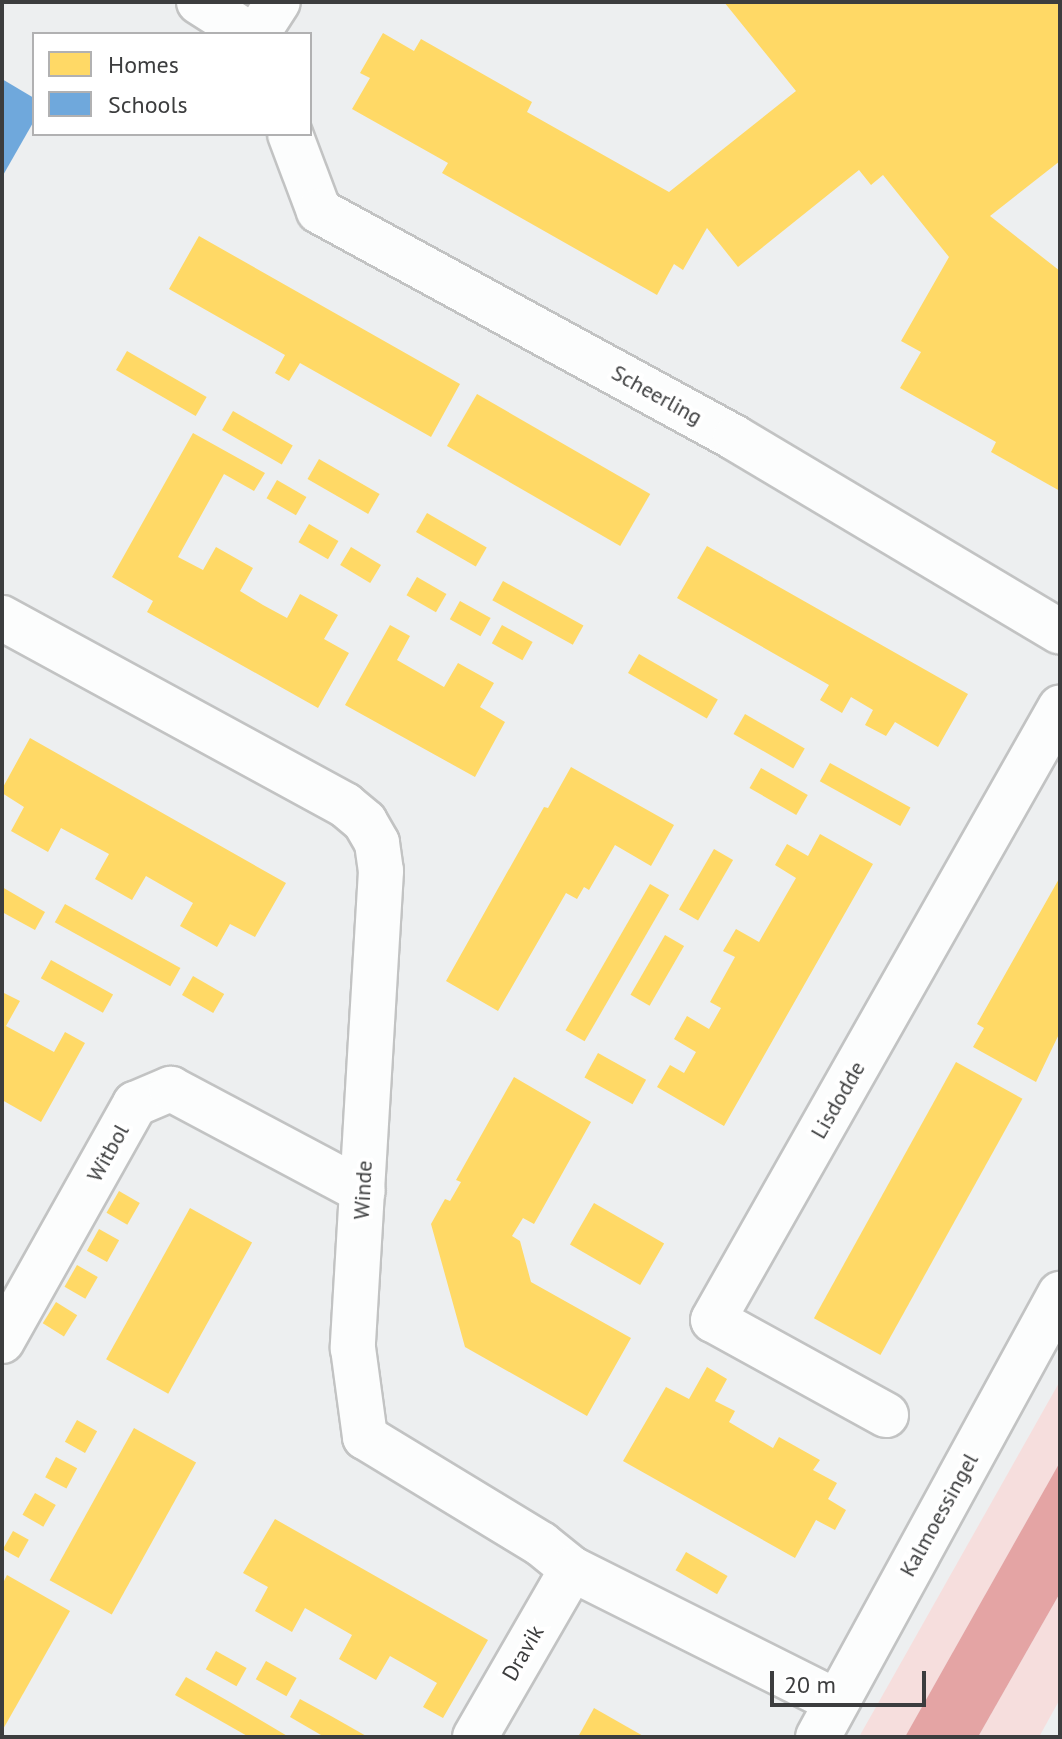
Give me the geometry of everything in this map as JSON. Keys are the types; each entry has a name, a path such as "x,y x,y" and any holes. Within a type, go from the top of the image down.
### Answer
{"street":[{"path":"199,2 246,32"},
{"path":"258,32 278,2"},
{"name":"Scheerling","path":"291,136 319,211 735,438 1060,632"},
{"name":"Winde","path":"2,618 345,805 365,822 377,843 381,871 353,1348 365,1437 541,1544 572,1569 827,1719"},
{"name":"Lisdodde","path":"886,1415 713,1320 1060,708"},
{"name":"Witbol","path":"2,1341 135,1104 171,1089 363,1191"},
{"name":"Kalmoessingel","path":"827,1719 1060,1294"},
{"name":"Dravik","path":"475,1737 572,1569"}],"shaded area":[{"path":"1060,1381 1060,1462 905,1737 859,1737"},
{"path":"1060,1462 1060,1593 978,1737 905,1737"},
{"path":"1060,1593 1060,1699 1039,1737 978,1737"}],"building: Homes":[{"path":"724,2 1060,2 1060,161 990,216 1060,271 1060,491 991,452 996,442 900,388 921,352 901,341 949,257 883,175 871,185 859,170 738,267 707,228 683,270 674,264 657,295 442,173 448,163 352,109 370,78 360,73 383,33 414,51 421,39 532,102 527,112 669,192 796,91"},
{"path":"199,236 460,384 431,437 300,363 289,381 275,373 285,355 169,289"},
{"path":"127,351 207,397 196,416 116,370"},
{"path":"477,394 650,494 620,546 447,446"},
{"path":"233,411 293,445 282,465 222,430"},
{"path":"193,433 265,473 254,491 224,474 178,557 203,570 216,547 253,568 240,591 263,605 287,618 300,594 338,615 324,639 349,653 318,708 147,612 153,601 112,577"},
{"path":"319,459 380,494 368,514 308,479"},
{"path":"277,480 306,497 296,515 266,498"},
{"path":"427,513 487,548 476,567 416,532"},
{"path":"309,524 338,541 328,559 298,542"},
{"path":"707,546 968,694 938,747 895,722 886,736 865,725 873,710 851,697 842,713 820,700 829,685 677,598"},
{"path":"351,547 381,565 370,583 340,565"},
{"path":"417,577 446,594 436,612 406,595"},
{"path":"503,581 583,626 573,645 492,600"},
{"path":"460,601 491,618 480,636 450,619"},
{"path":"390,625 410,636 397,660 444,687 458,663 494,683 480,707 505,722 475,777 345,705"},
{"path":"502,625 533,642 522,660 492,643"},
{"path":"639,654 718,700 707,719 628,673"},
{"path":"745,714 805,748 793,768 734,734"},
{"path":"30,738 286,883 255,937 230,924 217,947 180,926 193,903 146,876 132,900 95,879 109,854 61,828 48,852 11,831 24,807 2,793 2,789"},
{"path":"830,763 910,808 900,826 820,781"},
{"path":"571,767 674,825 651,866 615,845 589,890 584,887 577,899 566,893 498,1011 446,981 544,807 548,808"},
{"path":"761,768 808,795 796,815 750,788"},
{"path":"820,834 873,864 724,1126 657,1087 670,1065 684,1073 696,1052 674,1039 687,1016 709,1029 721,1008 710,1002 735,957 723,951 736,929 759,942 796,878 775,865 787,844 808,856"},
{"path":"714,849 733,860 698,921 679,910"},
{"path":"1060,877 1060,1032 1036,1082 973,1047 984,1028 977,1024"},
{"path":"650,884 669,895 585,1041 566,1030"},
{"path":"2,887 45,912 35,930 2,912"},
{"path":"65,904 180,968 170,986 55,922"},
{"path":"665,935 684,946 650,1006 630,995"},
{"path":"51,960 113,994 103,1013 41,978"},
{"path":"193,976 224,994 213,1013 182,995"},
{"path":"2,992 20,1001 6,1026 54,1052 65,1032 85,1043 41,1122 2,1100"},
{"path":"598,1053 646,1080 633,1104 584,1077"},
{"path":"956,1062 1022,1099 880,1355 814,1318"},
{"path":"514,1077 591,1122 534,1224 523,1218 512,1236 520,1241 531,1282 631,1338 587,1416 465,1347 431,1224 445,1199 450,1201 461,1182 456,1180"},
{"path":"119,1191 140,1203 127,1225 106,1213"},
{"path":"594,1203 664,1244 640,1285 570,1245"},
{"path":"190,1208 252,1242 168,1394 106,1359"},
{"path":"99,1229 119,1240 107,1262 87,1251"},
{"path":"77,1265 98,1277 85,1299 64,1287"},
{"path":"56,1302 77,1315 64,1336 43,1323"},
{"path":"707,1367 727,1379 715,1401 735,1411 729,1422 773,1448 779,1437 820,1460 813,1470 837,1483 828,1499 846,1510 835,1530 816,1520 795,1558 623,1461 666,1387 689,1399"},
{"path":"77,1420 97,1431 85,1453 65,1442"},
{"path":"134,1428 196,1462 112,1615 50,1580"},
{"path":"56,1457 77,1468 66,1489 45,1477"},
{"path":"35,1493 56,1505 43,1527 22,1515"},
{"path":"275,1519 488,1640 443,1718 423,1707 437,1683 413,1669 390,1656 376,1680 339,1659 352,1635 305,1608 292,1632 255,1611 268,1587 243,1573"},
{"path":"13,1531 29,1540 19,1558 3,1549"},
{"path":"686,1552 728,1576 717,1594 676,1570"},
{"path":"7,1575 70,1611 2,1731 2,1585"},
{"path":"216,1651 247,1668 236,1686 206,1669"},
{"path":"266,1661 297,1678 286,1696 256,1679"},
{"path":"186,1677 289,1737 249,1737 175,1695"},
{"path":"300,1699 368,1737 321,1735 290,1717"},
{"path":"594,1708 645,1737 578,1737"}],"building: Schools":[{"path":"2,79 32,97 32,124 2,177"}]}
